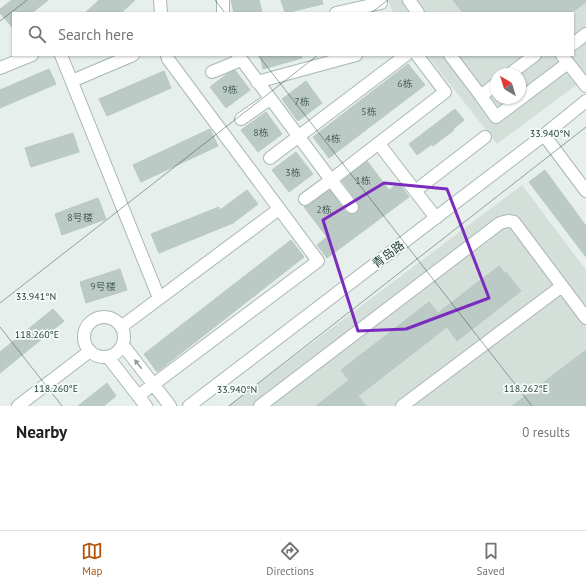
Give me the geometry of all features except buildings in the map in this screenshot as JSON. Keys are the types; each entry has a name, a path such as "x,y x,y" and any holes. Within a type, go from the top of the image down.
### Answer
{"street":[{"path":"160,0 162,12"},
{"path":"223,0 223,12"},
{"path":"409,0 417,12"},
{"path":"342,12 383,5"},
{"path":"574,43 586,34"},
{"path":"0,68 30,56"},
{"path":"61,56 159,298"},
{"path":"72,81 131,56"},
{"path":"108,357 142,401 154,385 318,261 167,56"},
{"path":"257,82 352,56"},
{"path":"270,158 405,56"},
{"path":"305,199 379,144 445,92 417,56"},
{"path":"451,56 496,117 565,59 586,86"},
{"path":"518,68 534,56"},
{"path":"212,72 239,57 352,207"},
{"path":"481,96 490,89"},
{"path":"241,119 270,99"},
{"name":"青岛路","path":"189,406 436,218 586,101"},
{"path":"544,135 586,191"},
{"path":"415,191 485,137"},
{"path":"379,144 436,218"},
{"path":"121,326 279,208"},
{"path":"260,406 500,223 508,221 514,222 586,318"},
{"path":"402,406 562,286"},
{"path":"105,317 117,322 121,326 124,332 123,345 114,355 102,357 95,355 86,346 84,339 85,332 92,321 105,317"},
{"path":"123,345 170,406"},
{"path":"18,406 90,351"}],"highlighted area":[{"path":"384,183 447,189 489,298 406,329 358,331 323,220"}],"shaded area":[{"path":"388,0 586,0 586,78 497,144 428,56 574,56 574,12 393,12"},
{"path":"522,185 586,270 586,406 228,406"}]}
